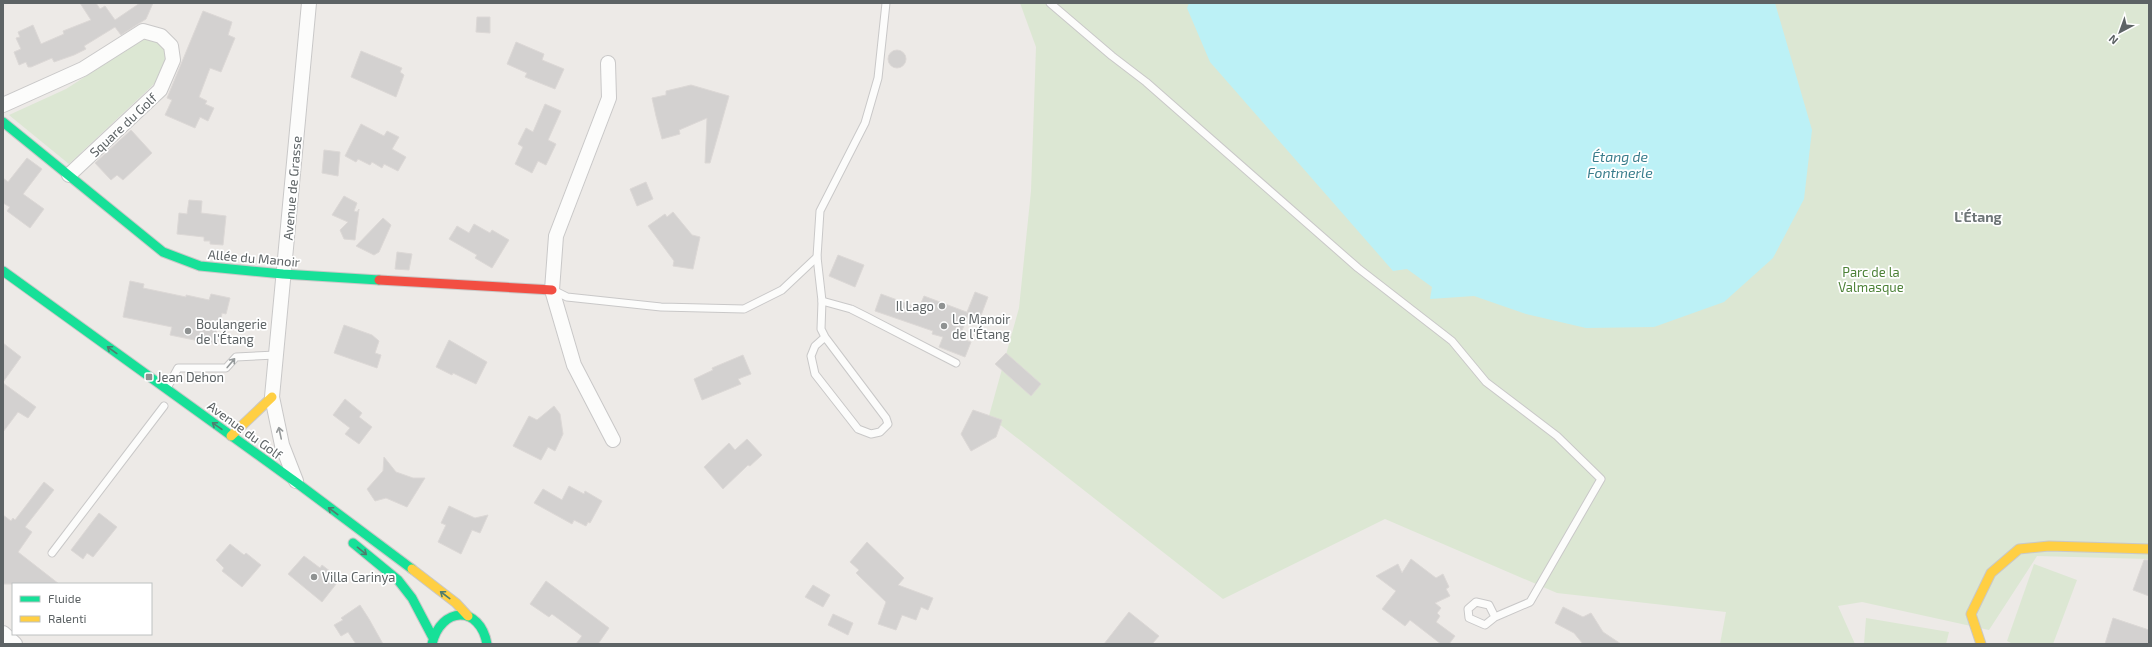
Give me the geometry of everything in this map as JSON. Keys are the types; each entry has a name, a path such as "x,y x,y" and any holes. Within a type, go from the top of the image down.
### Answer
{"street":[{"name":"Avenue de Grasse","path":"297,483 282,445 272,397 309,3"},
{"name":"Square du Golf","path":"3,105 84,69 143,31 161,36 171,46 173,60 160,90 69,175"},
{"path":"608,63 609,98 556,236 552,290 574,364 613,440"},
{"name":"Allée du Manoir","path":"3,122 163,252 200,266 283,274 552,290"},
{"name":"Avenue du Golf","path":"3,271 297,483 456,603 468,616 476,620 486,634 498,644"},
{"path":"243,456 231,436 272,397"},
{"path":"348,539 398,580 412,598 432,640"},
{"path":"1981,644 1971,614 1991,573 2019,549 2049,546 2149,549"},
{"path":"432,640 436,628 446,619 459,615 468,616"},
{"path":"3,633 15,644"},
{"path":"486,634 487,644"}],"lane":[{"path":"825,337 814,346 811,356 815,374 858,429 871,434 880,432 888,424 886,418 825,337 821,329 822,301 816,257 820,211 865,123 878,78 886,3"},
{"path":"1050,3 1112,56 1146,82 1358,268 1452,341 1486,382 1558,436 1601,479 1530,602 1495,617"},
{"path":"552,290 567,297 661,307 744,309 782,290 816,257"},
{"path":"822,301 851,309 956,363"},
{"path":"166,390 178,368 226,368 236,357 276,355"},
{"path":"52,553 164,406"}],"green space":[{"name":"Parc de la Valmasque","path":"1020,3 2149,3 2149,559 2037,556 1989,630 1862,602 1838,606 1855,644 1720,644 1726,612 1557,593 1385,519 1223,599 989,416 1019,308 1031,191 1036,47"},
{"path":"145,38 162,42 167,55 155,83 69,164 9,115 66,89"},
{"path":"2034,564 2077,580 2053,644 2013,644 2007,641"},
{"path":"1866,618 1949,632 1946,644 1864,644"}],"water":[{"name":"Étang de Fontmerle","path":"1189,3 1775,3 1812,130 1804,199 1773,258 1724,302 1654,327 1586,328 1526,314 1474,296 1430,299 1432,287 1407,269 1393,271 1210,62 1187,8"}],"building":[{"path":"80,3 96,3 100,9 105,6 115,20 140,3 153,3 146,19 121,35 115,27 84,46 86,49 74,55 54,62 52,58 31,67 28,67 26,62 19,65 14,52 21,49 16,38 20,37 18,32 33,25 41,44 64,34 63,31 91,20"},
{"path":"203,11 232,22 228,35 235,38 221,72 210,68 199,97 207,101 205,104 214,108 208,121 200,117 195,128 165,115 172,100 167,98"},
{"path":"477,17 490,17 490,33 476,32"},
{"path":"516,42 544,54 542,60 564,69 555,89 525,77 527,73 507,64"},
{"path":"897,50 903,53 906,59 903,65 897,68 891,65 888,59 891,53"},
{"path":"361,51 402,68 400,72 404,75 396,97 351,77"},
{"path":"691,85 729,96 710,163 705,163 707,118 679,130 680,134 662,139 656,116 652,98 666,95 666,91"},
{"path":"545,104 561,111 548,140 556,144 546,165 538,161 532,173 515,164 523,147 518,144 526,128 533,132"},
{"path":"361,124 384,136 387,131 399,137 392,149 406,157 398,171 384,164 382,168 372,162 370,165 358,159 356,162 345,156"},
{"path":"131,130 152,153 123,180 117,175 111,180 95,163"},
{"path":"324,150 340,152 338,176 322,173"},
{"path":"27,158 42,169 23,194 44,209 30,228 7,211 10,207 3,203 3,178 8,182"},
{"path":"646,182 653,199 637,206 630,189"},
{"path":"344,196 357,203 354,211 357,212 359,209 355,240 344,239 340,230 348,222 332,215"},
{"path":"189,200 202,201 201,213 226,216 223,245 210,244 210,241 204,241 204,237 177,234 179,213 187,214"},
{"path":"673,212 692,235 700,237 693,269 673,266 674,261 648,226 665,214 667,217"},
{"path":"383,218 391,225 379,252 374,255 356,246"},
{"path":"474,224 490,233 492,230 509,240 492,268 475,258 477,255 449,239 457,226 469,233"},
{"path":"397,252 412,254 409,270 395,269"},
{"path":"838,255 864,265 855,287 829,276"},
{"path":"130,281 144,284 143,288 186,297 186,295 209,300 211,294 230,298 226,314 222,313 221,319 219,319 214,344 170,335 172,327 123,317"},
{"path":"975,292 988,297 980,318 967,312"},
{"name":"Le Manoir de l'Étang","path":"881,294 919,308 924,296 969,313 959,338 971,342 965,357 939,347 943,337 932,334 933,331 875,311"},
{"path":"344,325 372,335 379,341 375,353 381,355 377,368 334,353"},
{"path":"449,340 487,362 476,384 436,367"},
{"path":"3,343 21,357 3,382"},
{"path":"1006,353 1041,384 1031,396 995,364"},
{"path":"743,355 751,374 738,379 741,384 702,400 694,379 713,370 712,368"},
{"path":"3,383 36,407 28,418 18,412 3,432"},
{"path":"345,399 362,413 359,417 372,427 359,444 345,434 350,428 333,415"},
{"path":"554,406 560,414 563,434 555,451 548,447 541,460 513,446 529,416 537,420"},
{"path":"973,410 1002,420 996,437 971,451 961,434"},
{"path":"747,439 762,455 750,466 748,465 723,489 704,467 729,443 735,450"},
{"path":"384,457 396,472 413,478 425,478 407,507 386,498 375,501 367,489 383,471"},
{"path":"44,482 54,490 25,527 32,532 18,552 58,583 3,584 3,515 11,521 13,518 15,520"},
{"path":"569,486 584,494 585,491 602,501 590,523 588,522 586,526 574,520 572,524 534,503 543,489 562,500"},
{"path":"449,506 475,518 488,515 480,533 472,530 461,554 438,542 446,525 441,523"},
{"path":"99,513 117,527 93,557 87,553 83,559 71,550"},
{"path":"867,542 904,578 898,585 933,598 928,610 921,607 916,620 902,615 896,630 878,624 886,602 856,573 859,570 850,562"},
{"path":"230,544 244,555 246,553 261,565 242,587 222,571 224,568 216,560"},
{"name":"Villa Carinya","path":"304,556 320,568 322,565 340,579 322,602 288,574"},
{"path":"1411,559 1436,578 1443,574 1449,587 1446,589 1450,596 1435,603 1441,608 1437,613 1440,616 1436,622 1455,636 1449,644 1441,644 1410,620 1405,626 1382,609 1396,591 1376,576 1398,564 1402,573"},
{"path":"2144,560 2149,560 2149,596 2133,590"},
{"path":"546,581 609,628 598,644 576,644 582,636 552,614 549,617 530,604"},
{"path":"813,585 830,595 823,607 805,597"},
{"path":"360,605 383,644 356,644 348,632 341,636 334,625 343,620 341,618"},
{"path":"1563,607 1583,617 1591,613 1603,632 1621,644 1583,644 1574,633 1555,623"},
{"path":"1129,612 1159,636 1152,644 1104,644"},
{"path":"833,614 853,623 848,635 828,625"},
{"path":"2113,618 2149,630 2149,644 2105,644"}],"traffic: fast":[{"path":"3,122 163,252 200,266 283,274 379,280"},
{"path":"3,271 297,483 412,569"},
{"path":"353,543 398,580 412,598 432,636"},
{"path":"432,644 437,631 443,622 460,615 469,617 477,622 483,631 487,644"}],"traffic: slow":[{"path":"231,436 272,397"},
{"path":"1981,644 1971,614 1991,573 2019,549 2049,546 2149,549"},
{"path":"412,569 456,603 468,616"}],"traffic: jam":[{"path":"379,280 552,290"}],"place":[{"name":"Il Lago","path":"942,306"},
{"name":"Le Manoir de l'Étang","path":"944,326"},
{"name":"Boulangerie de l'Étang","path":"188,331"},
{"name":"Jean Dehon","path":"149,377"},
{"name":"Villa Carinya","path":"314,577"}],"district":[{"name":"L'Étang","path":"1978,217"}]}
